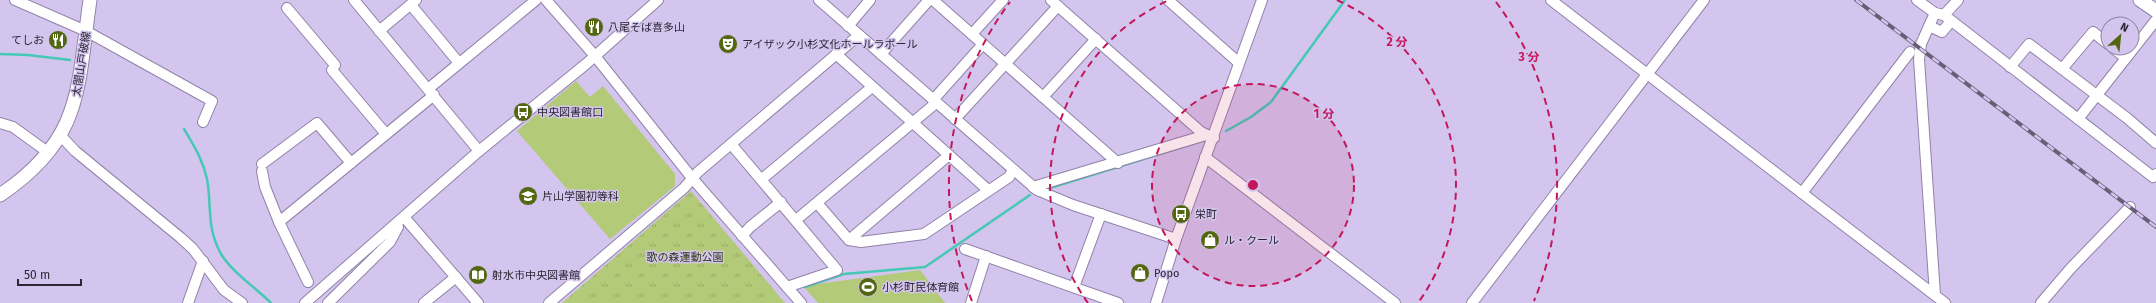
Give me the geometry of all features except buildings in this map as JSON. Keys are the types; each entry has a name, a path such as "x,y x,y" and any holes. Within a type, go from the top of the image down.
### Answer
{"main road":[{"name":"太閤山戸破線","path":"0,195 31,173 49,153 61,136 70,119 78,93 90,0"},
{"path":"2140,0 2156,11"}],"street":[{"path":"15,0 86,31 212,101 202,122"},
{"path":"354,0 480,151"},
{"path":"279,222 386,134 431,92 459,63 536,0"},
{"path":"546,0 595,56 692,178 801,303"},
{"path":"305,303 480,151 595,56 658,0"},
{"path":"820,0 1033,187 1073,205 1176,239"},
{"path":"848,26 870,0"},
{"path":"881,54 929,0"},
{"path":"933,0 1118,162"},
{"path":"972,34 1003,0"},
{"path":"1168,0 1239,63"},
{"path":"1156,303 1176,239 1205,157 1210,137 1262,0"},
{"path":"1551,0 1945,303"},
{"path":"1472,303 1704,0"},
{"path":"1917,0 1944,16 2153,177 2156,174"},
{"path":"1935,295 1919,59 1921,44 1929,26 1944,16 1958,0"},
{"path":"379,31 414,2 459,63"},
{"path":"955,119 1005,63 1055,3 1210,137"},
{"path":"287,8 386,134"},
{"path":"1929,26 1942,32 1944,16"},
{"path":"2078,120 2156,20"},
{"path":"2062,69 2093,32 2100,38"},
{"path":"549,303 684,188 692,178 859,35"},
{"path":"1043,97 1096,39"},
{"path":"796,220 912,124 983,44"},
{"path":"2010,67 2029,44 2097,95 2156,143"},
{"path":"1802,193 1910,52"},
{"path":"836,54 912,124 988,190"},
{"path":"762,179 872,87"},
{"path":"0,122 13,127 49,153"},
{"path":"308,282 279,222 265,186 262,168 317,123 351,163"},
{"path":"61,136 75,151 181,238 202,261 224,290 242,303"},
{"path":"1033,187 1210,137"},
{"path":"731,144 837,270 787,287"},
{"path":"849,240 949,155"},
{"path":"1205,157 1396,303"},
{"path":"818,203 849,240 860,242 924,234 1009,177 1013,170"},
{"path":"742,236 750,227 781,202"},
{"path":"2041,303 2071,268 2130,207"},
{"path":"1074,287 1101,214"},
{"path":"402,219 478,303"},
{"path":"328,303 390,242 402,219"},
{"path":"965,249 1118,303"},
{"path":"971,303 986,256"},
{"path":"188,303 202,261"},
{"path":"424,303 456,277"}],"green space":[{"path":"576,81 590,97 603,86 675,174 675,186 610,239 517,131"},
{"name":"歌の森運動公園","path":"691,191 785,303 562,303"},
{"name":"小杉町民体育館","path":"920,270 945,303 818,303 803,286"}],"waterway":[{"path":"1226,131 1251,117 1271,102 1345,0"},
{"path":"0,54 28,55 70,60"},
{"path":"184,129 198,153 207,179 211,226 216,244 226,261 238,274 271,303"},
{"path":"1050,188 1192,144"},
{"path":"805,287 844,274 925,267 1030,195"}],"railway":[{"path":"1856,0 2156,227"}],"place":[{"name":"八尾そば喜多山","path":"594,27"},
{"name":"てしお","path":"58,40"},
{"name":"アイザック小杉文化ホールラポール","path":"728,44"},
{"name":"中央図書館口","path":"523,112"},
{"name":"片山学園初等科","path":"528,196"},
{"name":"栄町","path":"1181,214"},
{"name":"ル・クール","path":"1210,240"},
{"name":"Popo","path":"1140,273"},
{"name":"射水市中央図書館","path":"478,275"},
{"name":"小杉町民体育館","path":"868,287"}]}
